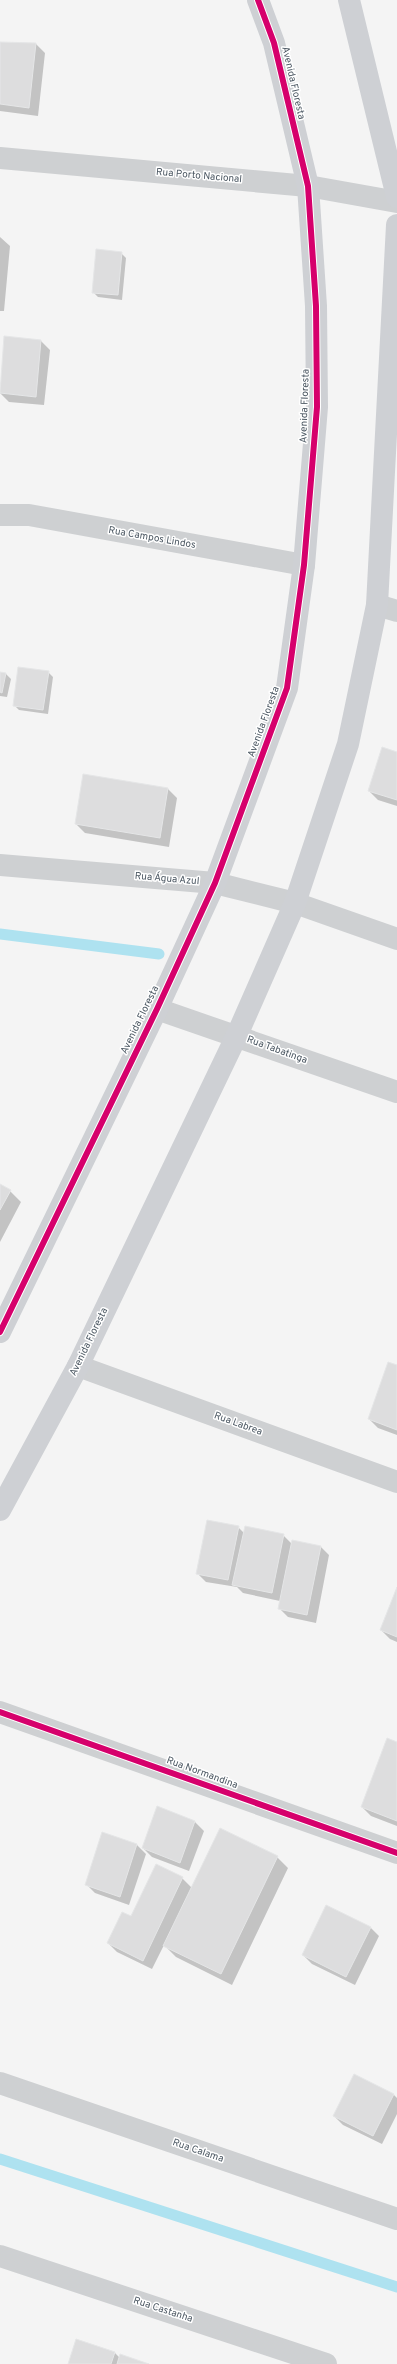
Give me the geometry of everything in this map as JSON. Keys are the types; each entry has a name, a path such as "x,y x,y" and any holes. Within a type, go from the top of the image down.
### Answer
{"street":[{"name":"Avenida Floresta","path":"0,1332 157,1008 215,882 287,688 304,565 317,407 316,306 308,186 274,43 258,0"},
{"path":"349,0 397,197"},
{"name":"Rua Porto Nacional","path":"0,158 308,186 397,202"},
{"name":"Avenida Floresta","path":"0,1510 78,1366 237,1035 295,903 348,744 387,608 397,226"},
{"name":"Rua Campos Lindos","path":"0,515 29,515 304,565"},
{"name":"Rua Água Azul","path":"0,865 215,882 295,903 397,939"},
{"name":"Rua Tabatinga","path":"157,1008 397,1092"},
{"name":"Rua Labrea","path":"78,1366 397,1482"},
{"name":"Rua Normandina","path":"0,1712 397,1853"},
{"name":"Rua Calama","path":"0,2083 397,2219"},
{"name":"Rua Castanha","path":"0,2256 326,2364"}],"building":[{"path":"0,42 36,43 29,108 0,104"},
{"path":"96,249 122,252 118,295 92,293"},
{"path":"4,336 41,340 36,397 0,393"},
{"path":"18,667 49,671 43,710 13,706"},
{"path":"0,672 6,673 2,693 0,692"},
{"path":"382,747 397,752 397,800 368,791"},
{"path":"83,774 168,788 160,838 75,824"},
{"path":"0,1184 11,1190 0,1210"},
{"path":"388,1362 397,1365 397,1430 368,1419"},
{"path":"207,1520 239,1526 228,1580 196,1574"},
{"path":"245,1526 284,1534 272,1593 232,1585"},
{"path":"292,1540 321,1546 307,1615 278,1609"},
{"path":"397,1587 397,1637 380,1630"},
{"path":"387,1738 397,1742 397,1821 361,1807"},
{"path":"157,1806 195,1821 180,1863 142,1848"},
{"path":"220,1828 278,1856 221,1974 163,1946"},
{"path":"102,1832 137,1844 120,1897 85,1885"},
{"path":"156,1864 183,1877 143,1961 107,1943 122,1912 131,1916"},
{"path":"326,1905 371,1927 346,1977 302,1955"},
{"path":"354,2074 394,2094 373,2136 333,2116"},
{"path":"76,2339 115,2352 111,2364 68,2364"},
{"path":"120,2354 149,2364 117,2364"}],"waterway":[{"path":"0,934 159,954"},
{"path":"0,2159 397,2287"}],"cycle path":[{"path":"0,1332 157,1009 215,883 287,688 304,565 317,407 316,306 308,186 274,43 258,0"},
{"path":"0,1712 397,1853"}]}
